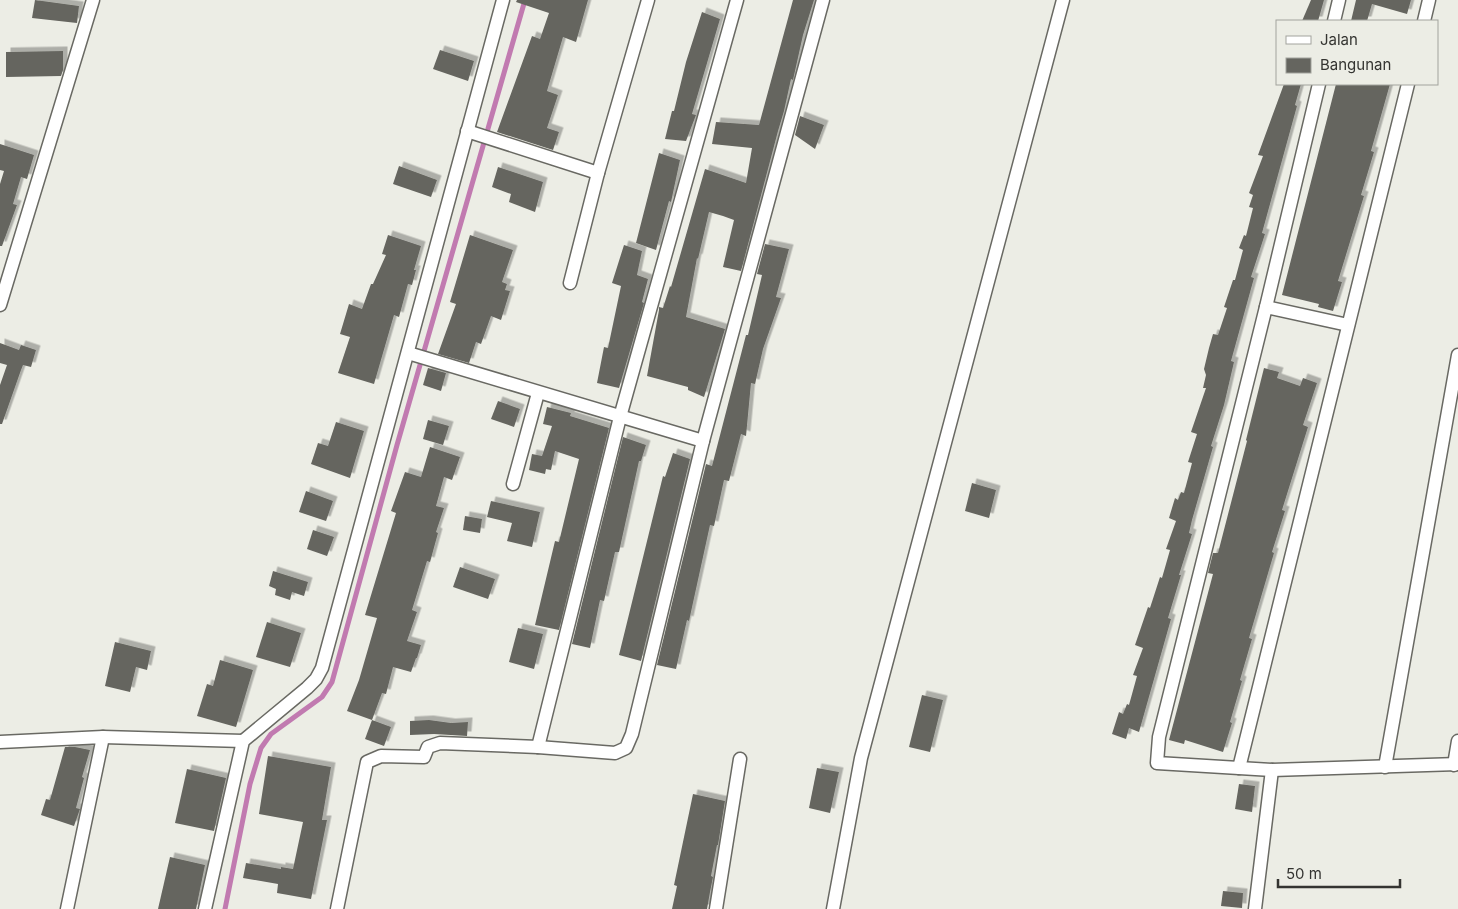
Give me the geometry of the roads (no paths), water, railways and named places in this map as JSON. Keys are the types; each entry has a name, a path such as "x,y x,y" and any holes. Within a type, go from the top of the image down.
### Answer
{"street":[{"path":"0,305 93,0"},
{"path":"205,909 243,741 307,688 316,679 322,668 412,355 470,133 502,0"},
{"path":"570,282 598,174 648,0"},
{"path":"538,746 620,417 737,0"},
{"path":"337,909 367,762 381,756 424,757 428,747 440,743 538,746 615,753 626,748 632,734 703,441 823,0"},
{"path":"833,909 861,758 1063,0"},
{"path":"1334,20 1339,0"},
{"path":"1424,20 1429,0"},
{"path":"1319,85 1266,307 1159,736 1157,763 1272,770 1456,764 1458,742"},
{"path":"1239,768 1408,85"},
{"path":"470,133 598,174"},
{"path":"1266,307 1348,325"},
{"path":"412,355 703,441"},
{"path":"1385,767 1458,355"},
{"path":"513,484 538,393"},
{"path":"0,742 103,737 243,741"},
{"path":"67,909 103,737"},
{"path":"716,909 740,760"},
{"path":"1255,909 1272,770"}],"waterway":[{"path":"225,909 250,784 261,748 271,734 322,697 332,682 397,445 525,0"}]}
